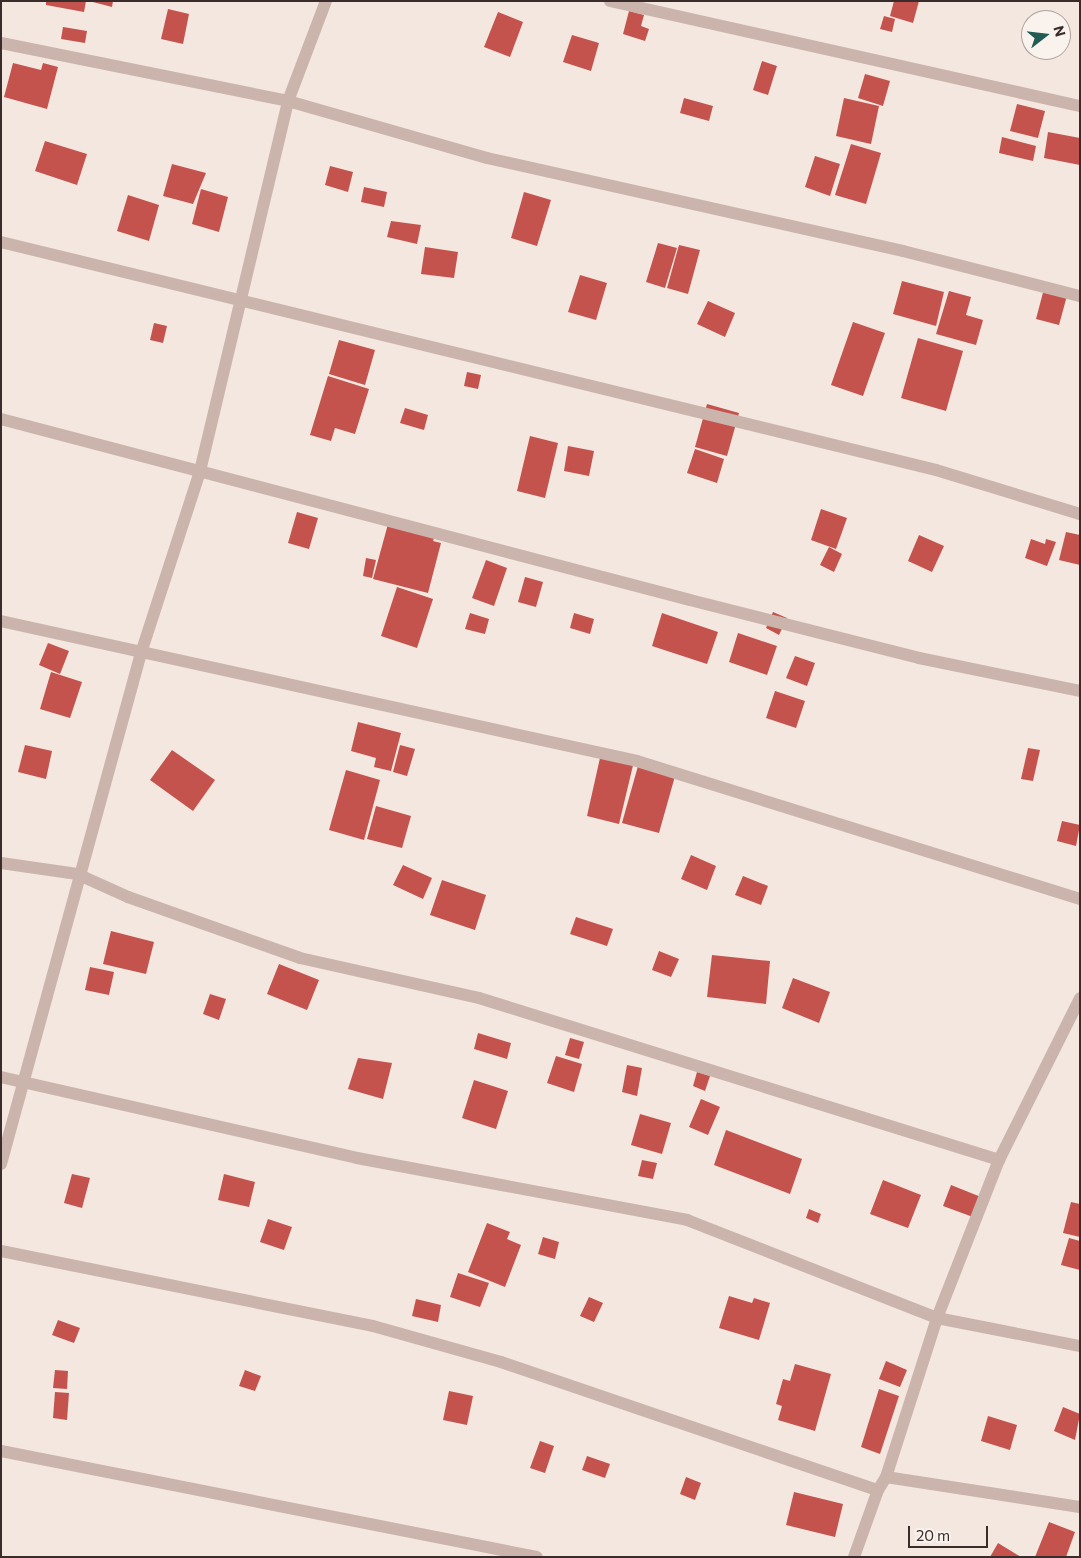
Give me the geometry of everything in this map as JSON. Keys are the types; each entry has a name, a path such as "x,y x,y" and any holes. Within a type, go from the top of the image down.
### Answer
{"street":[{"path":"1,1164 26,1083 77,874 140,652 200,471 239,299 288,101 326,1"},
{"path":"610,1 1080,106"},
{"path":"1,43 288,101 487,158 903,251 1080,296"},
{"path":"1,242 936,470 1080,514"},
{"path":"1,419 486,549 909,655 1080,691"},
{"path":"1,621 637,761 1080,898"},
{"path":"1,863 77,874 128,897 300,958 479,998 999,1160"},
{"path":"854,1557 878,1490 886,1477 937,1318 999,1160 1080,998"},
{"path":"1,1076 357,1158 687,1220 937,1318 1080,1346"},
{"path":"1,1251 373,1326 501,1362 878,1490"},
{"path":"1,1451 537,1557"},
{"path":"886,1477 1080,1507"}],"building":[{"path":"46,1 86,1 84,12 46,5"},
{"path":"89,1 113,1 112,7"},
{"path":"894,1 919,1 913,23 890,16"},
{"path":"168,9 189,14 183,44 161,39"},
{"path":"629,11 644,15 641,26 649,29 645,41 623,34"},
{"path":"498,12 523,22 510,57 484,47"},
{"path":"884,16 895,19 892,32 880,29"},
{"path":"63,27 87,31 85,43 61,39"},
{"path":"572,35 599,43 591,71 563,62"},
{"path":"762,61 777,66 768,95 753,90"},
{"path":"13,63 41,70 43,63 58,67 47,109 4,97"},
{"path":"865,74 890,81 883,106 858,98"},
{"path":"684,98 713,106 709,121 680,113"},
{"path":"844,98 879,106 871,144 836,136"},
{"path":"1017,104 1045,111 1038,138 1010,131"},
{"path":"1048,132 1080,138 1080,165 1044,158"},
{"path":"1002,137 1036,146 1033,161 999,153"},
{"path":"45,141 87,154 77,185 35,171"},
{"path":"851,144 881,153 866,204 835,195"},
{"path":"815,156 840,164 830,196 805,187"},
{"path":"172,164 206,173 193,204 163,196"},
{"path":"330,166 353,172 348,192 325,185"},
{"path":"364,187 387,192 384,207 361,202"},
{"path":"201,189 228,197 219,232 192,224"},
{"path":"524,192 551,200 537,246 511,238"},
{"path":"128,195 159,205 149,241 117,231"},
{"path":"391,221 421,225 417,244 387,237"},
{"path":"658,243 677,248 665,288 646,282"},
{"path":"679,245 700,250 688,294 667,288"},
{"path":"425,247 458,252 454,278 421,274"},
{"path":"580,275 607,283 596,320 568,312"},
{"path":"902,281 944,292 936,326 893,314"},
{"path":"1045,285 1068,292 1059,325 1036,319"},
{"path":"949,291 971,297 966,315 983,320 976,345 936,334"},
{"path":"708,301 735,313 725,337 697,324"},
{"path":"853,322 885,333 863,396 831,385"},
{"path":"154,323 167,326 163,343 150,340"},
{"path":"918,338 963,351 946,411 901,398"},
{"path":"339,340 375,350 365,385 329,374"},
{"path":"467,372 481,375 478,389 464,386"},
{"path":"328,376 369,389 355,434 335,428 331,441 310,435"},
{"path":"707,404 739,413 727,456 695,447"},
{"path":"405,408 428,415 424,430 400,423"},
{"path":"530,436 558,443 545,498 517,491"},
{"path":"568,446 594,451 589,476 564,471"},
{"path":"695,449 724,459 717,483 687,473"},
{"path":"821,509 847,518 836,549 811,540"},
{"path":"297,512 318,518 309,549 288,543"},
{"path":"388,524 436,532 433,541 441,543 428,593 373,579"},
{"path":"1066,532 1080,535 1080,565 1059,560"},
{"path":"919,535 944,546 932,572 908,561"},
{"path":"1031,539 1045,544 1046,539 1056,542 1047,566 1025,558"},
{"path":"829,547 842,554 834,572 820,565"},
{"path":"366,558 376,560 372,578 363,576"},
{"path":"486,560 507,568 494,606 472,598"},
{"path":"525,577 543,582 536,607 518,602"},
{"path":"397,587 433,599 417,648 381,636"},
{"path":"773,612 787,618 779,635 766,628"},
{"path":"470,613 489,619 485,634 465,629"},
{"path":"574,613 594,619 590,634 570,628"},
{"path":"662,613 718,632 707,664 652,646"},
{"path":"738,633 777,646 767,675 729,662"},
{"path":"48,643 69,651 60,674 39,665"},
{"path":"795,656 815,663 807,686 786,678"},
{"path":"51,672 82,682 70,718 40,709"},
{"path":"775,691 805,701 796,728 766,718"},
{"path":"358,722 401,733 391,771 374,767 376,758 351,751"},
{"path":"25,745 52,751 46,779 18,772"},
{"path":"400,745 415,749 407,776 393,772"},
{"path":"1028,748 1040,750 1033,781 1021,779"},
{"path":"602,749 635,757 619,824 587,816"},
{"path":"172,750 215,780 193,811 150,780"},
{"path":"638,766 675,776 659,833 622,823"},
{"path":"346,770 380,780 364,840 329,830"},
{"path":"376,806 411,816 402,848 367,839"},
{"path":"1062,821 1080,825 1076,846 1057,841"},
{"path":"691,855 716,866 707,890 681,879"},
{"path":"403,865 432,878 423,899 393,885"},
{"path":"743,876 768,886 761,905 735,895"},
{"path":"442,880 486,895 475,930 430,915"},
{"path":"576,917 613,929 607,946 570,934"},
{"path":"111,931 154,942 146,974 103,964"},
{"path":"659,951 679,959 671,977 652,970"},
{"path":"712,955 770,961 766,1004 707,997"},
{"path":"279,964 319,980 307,1010 267,994"},
{"path":"90,967 114,972 109,995 85,990"},
{"path":"793,978 830,992 819,1023 782,1008"},
{"path":"210,994 226,999 219,1020 203,1014"},
{"path":"478,1033 511,1043 507,1059 474,1049"},
{"path":"570,1038 584,1042 579,1059 565,1055"},
{"path":"556,1056 582,1064 574,1092 547,1083"},
{"path":"358,1058 392,1063 383,1099 348,1089"},
{"path":"627,1065 642,1068 637,1096 622,1092"},
{"path":"697,1072 710,1076 705,1091 693,1086"},
{"path":"474,1080 508,1091 496,1129 462,1118"},
{"path":"701,1099 720,1107 708,1135 689,1127"},
{"path":"640,1114 671,1123 662,1154 631,1145"},
{"path":"726,1130 802,1159 790,1194 714,1165"},
{"path":"642,1160 657,1163 653,1179 638,1176"},
{"path":"72,1174 90,1178 82,1208 64,1203"},
{"path":"224,1174 255,1182 249,1207 218,1200"},
{"path":"883,1180 921,1195 908,1228 870,1214"},
{"path":"951,1185 981,1197 973,1217 943,1206"},
{"path":"1071,1202 1080,1204 1080,1237 1063,1233"},
{"path":"809,1209 821,1214 818,1223 806,1218"},
{"path":"268,1219 292,1227 284,1250 260,1242"},
{"path":"487,1223 510,1232 507,1239 521,1245 505,1287 468,1272"},
{"path":"543,1237 559,1242 555,1259 538,1254"},
{"path":"1069,1238 1080,1241 1080,1270 1061,1265"},
{"path":"458,1273 489,1283 480,1307 450,1297"},
{"path":"729,1296 752,1303 754,1298 770,1303 759,1340 719,1328"},
{"path":"589,1297 603,1303 594,1322 580,1316"},
{"path":"416,1299 441,1305 438,1322 412,1316"},
{"path":"58,1320 80,1328 74,1343 52,1335"},
{"path":"886,1361 907,1370 900,1387 879,1379"},
{"path":"795,1364 831,1374 815,1431 778,1420 782,1406 776,1404 783,1379 790,1381"},
{"path":"55,1370 68,1371 67,1389 53,1388"},
{"path":"245,1370 261,1376 255,1391 239,1386"},
{"path":"879,1389 899,1396 880,1454 861,1447"},
{"path":"449,1391 473,1396 467,1425 443,1420"},
{"path":"55,1392 69,1393 67,1420 53,1418"},
{"path":"1063,1407 1080,1414 1075,1440 1054,1431"},
{"path":"988,1416 1017,1425 1010,1450 981,1441"},
{"path":"540,1441 554,1446 545,1473 530,1468"},
{"path":"587,1456 610,1464 605,1478 582,1470"},
{"path":"686,1477 701,1483 695,1500 680,1494"},
{"path":"794,1492 843,1504 835,1537 786,1525"},
{"path":"1049,1522 1075,1532 1066,1557 1035,1557"},
{"path":"998,1543 1021,1557 990,1557"}]}
